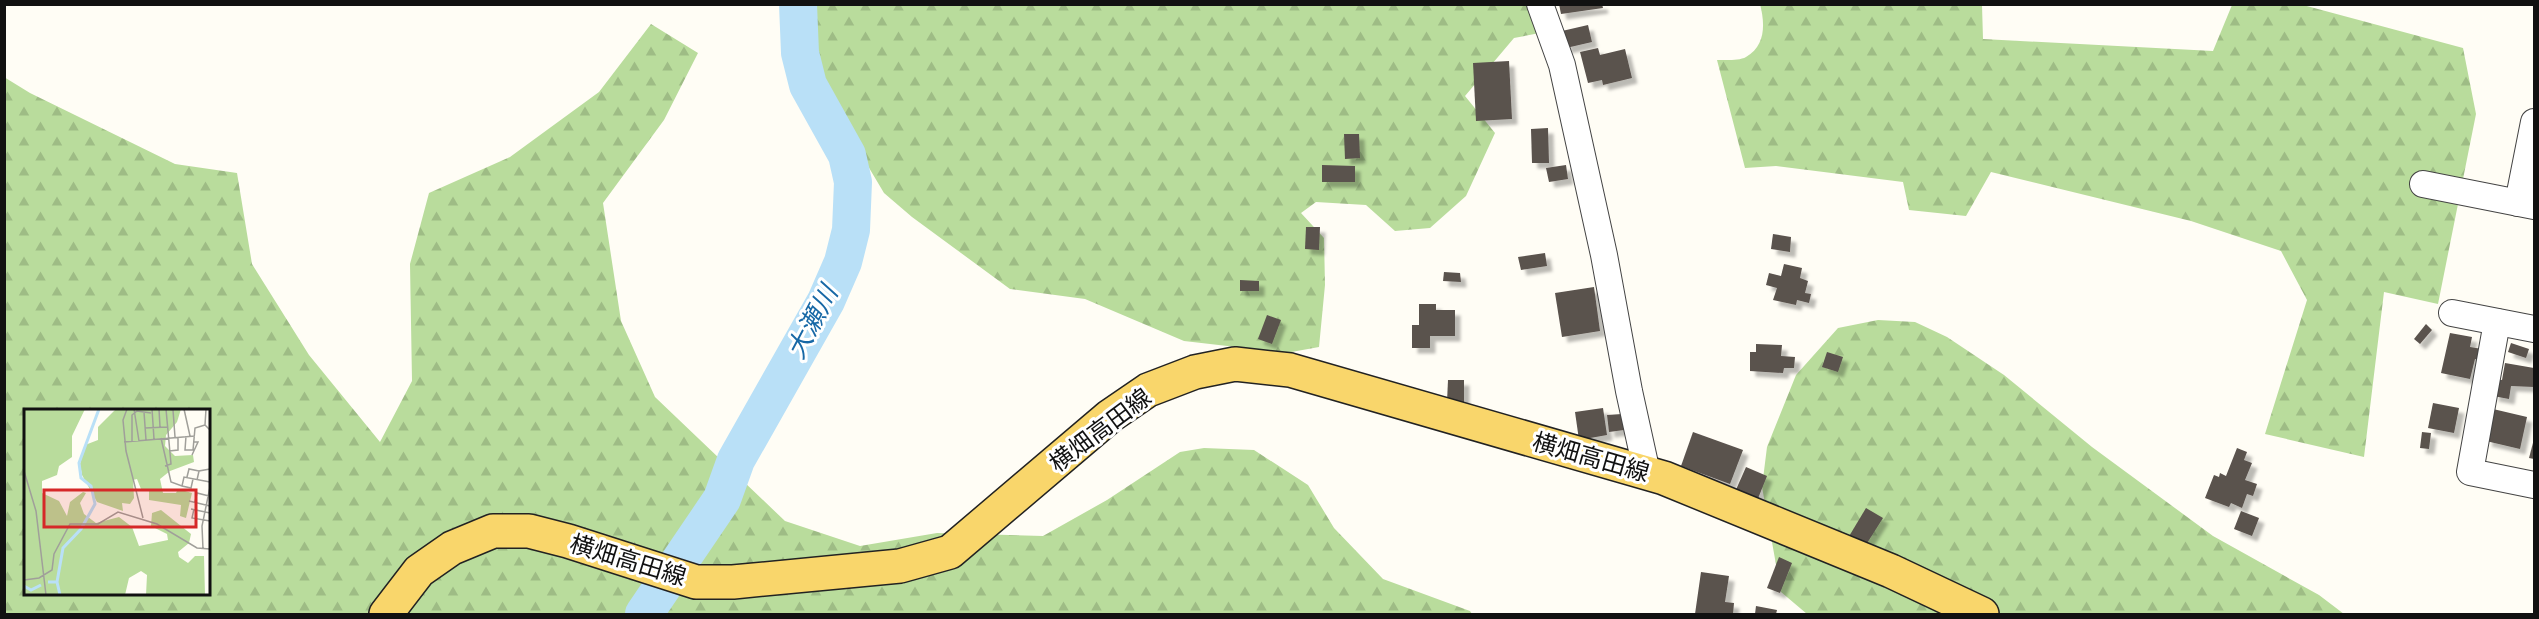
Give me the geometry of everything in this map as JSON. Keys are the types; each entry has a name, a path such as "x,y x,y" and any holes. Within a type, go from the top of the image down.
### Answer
{"main road":[{"name":"横畑高田線","path":"386,615 419,571 452,548 493,531 529,531 549,536 696,582 732,582 900,566 950,552 1110,416 1148,390 1195,372 1235,363 1290,370 1647,473 1891,571 1982,615"}],"street":[{"path":"1540,4 1562,65 1604,255 1647,473"},
{"path":"2423,184 2526,205 2535,122"},
{"path":"2452,313 2535,329"},
{"path":"2497,322 2470,472 2535,485"}],"green space":[{"path":"1535,4 1545,32 1514,38 1465,96 1495,133 1466,196 1430,228 1395,231 1366,205 1316,202 1301,213 1324,238 1325,285 1319,347 1275,355 1236,347 1184,341 1085,299 1010,289 912,217 884,193 812,72 784,5"},
{"path":"1760,4 1982,5 1983,39 2213,51 2232,5 2303,5 2463,48 2476,114 2438,304 2384,292 2364,457 2265,434 2307,300 2281,251 2191,221 1991,172 1966,216 1909,210 1903,182 1776,166 1745,168 1717,60 1743,58 1757,47 1761,40 1763,26"},
{"path":"651,24 698,53 664,120 603,203 621,321 655,397 785,521 860,546 937,533 1043,536 1107,500 1180,452 1204,448 1254,450 1308,485 1334,528 1383,579 1470,611 1472,614 5,614 4,77 30,93 175,164 237,173 252,264 309,355 380,442 412,381 410,264 429,193 510,157 599,92"},
{"path":"1878,320 1915,322 1947,337 2004,375 2092,447 2213,536 2319,595 2344,614 1807,614 1781,592 1762,487 1767,447 1796,375 1838,328"}],"building":[{"path":"1559,4 1602,4 1603,8 1561,14"},
{"path":"1588,25 1592,42 1566,48 1562,31"},
{"path":"1598,48 1600,55 1625,49 1632,78 1603,85 1602,80 1588,83 1580,52"},
{"path":"1509,61 1512,119 1476,121 1473,63"},
{"path":"1548,128 1549,163 1532,163 1531,129"},
{"path":"1344,134 1359,134 1360,158 1345,159"},
{"path":"1322,165 1355,166 1355,182 1322,182"},
{"path":"1566,165 1568,179 1549,182 1546,168"},
{"path":"1306,227 1320,227 1319,250 1305,249"},
{"path":"1773,234 1791,237 1790,252 1771,249"},
{"path":"1545,253 1547,266 1521,270 1518,257"},
{"path":"1784,264 1802,268 1800,278 1808,281 1805,293 1811,294 1809,303 1797,300 1796,305 1773,300 1777,288 1766,285 1769,273 1781,276"},
{"path":"1444,272 1460,273 1461,282 1443,281"},
{"path":"1240,280 1259,281 1259,291 1240,291"},
{"path":"1594,287 1600,331 1562,337 1555,293"},
{"path":"1419,304 1436,304 1436,310 1455,310 1455,336 1430,336 1430,348 1412,348 1412,325 1419,325"},
{"path":"1267,315 1281,320 1272,344 1258,339"},
{"path":"2426,324 2432,330 2420,344 2414,339"},
{"path":"2450,333 2472,337 2470,347 2482,349 2479,360 2475,359 2470,379 2441,373"},
{"path":"2511,343 2529,349 2526,358 2508,352"},
{"path":"1756,344 1782,345 1781,356 1795,357 1794,368 1784,368 1783,373 1750,371 1750,352 1756,352"},
{"path":"1827,352 1843,357 1838,372 1822,367"},
{"path":"2505,363 2534,368 2534,387 2511,386 2509,399 2493,396 2496,379 2502,380"},
{"path":"1448,380 1464,380 1464,403 1447,402"},
{"path":"2433,403 2459,408 2454,433 2428,428"},
{"path":"1603,408 1607,435 1579,440 1575,412"},
{"path":"2493,409 2527,417 2520,449 2486,441"},
{"path":"1622,414 1624,430 1609,432 1607,415"},
{"path":"1693,432 1743,450 1730,484 1681,466"},
{"path":"2422,432 2431,433 2429,449 2420,448"},
{"path":"2534,439 2534,459 2529,458"},
{"path":"2237,448 2247,452 2244,460 2252,463 2245,480 2257,484 2253,496 2247,494 2242,508 2231,503 2229,507 2205,498 2214,475 2219,477 2220,473 2226,476"},
{"path":"1746,467 1767,476 1757,501 1735,492"},
{"path":"1866,508 1883,518 1864,548 1848,538"},
{"path":"2241,511 2259,518 2252,536 2234,529"},
{"path":"1779,557 1792,563 1780,593 1767,588"},
{"path":"1701,572 1729,576 1725,602 1734,603 1733,614 1695,614"},
{"path":"1756,606 1777,610 1776,614 1755,614"}],"waterway":[{"name":"大瀬川","path":"644,614 722,499 736,460 826,301 843,262 851,230 853,182 847,155 808,85 800,53 798,4"}]}
